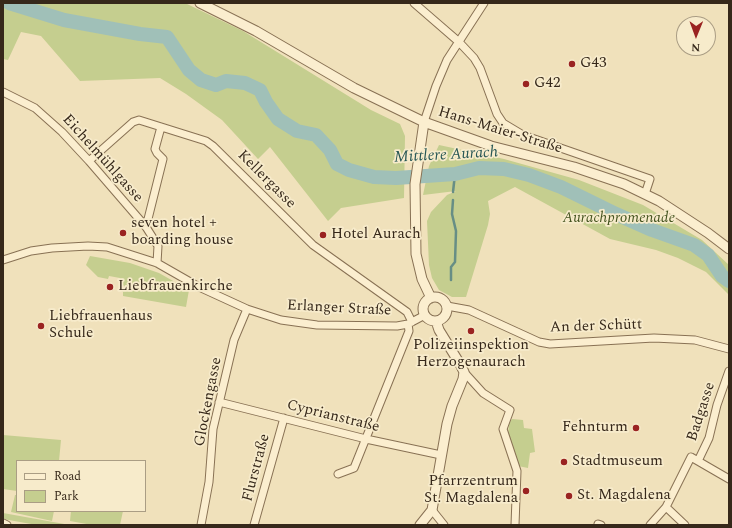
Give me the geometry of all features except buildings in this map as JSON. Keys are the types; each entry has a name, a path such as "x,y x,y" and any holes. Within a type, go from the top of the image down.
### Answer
{"street":[{"name":"Hans-Maier-Straße","path":"200,3 256,31 354,88 424,122 491,146 596,174 645,194 692,222 729,249"},
{"path":"414,3 459,42 474,58 480,68 497,114 503,123 523,135 650,180 645,194"},
{"path":"431,298 420,274 416,254 415,203 418,163 424,122 436,86 447,60 484,3"},
{"name":"Eichelmühlgasse","path":"3,92 25,101 35,108 62,132 89,161 146,227 158,246 157,263"},
{"name":"Kellergasse","path":"89,161 133,122 139,120 206,141 213,146 313,245 407,312 410,323"},
{"path":"146,227 163,159 156,153 155,149 161,127"},
{"name":"Erlanger Straße","path":"3,260 45,249 88,246 107,247 157,263 199,287 258,314 298,323 397,326 410,323 425,315"},
{"path":"431,298 441,298 447,306 444,317 436,321 428,318 423,311 424,303 431,298"},
{"name":"An der Schütt","path":"447,306 469,310 539,342 550,344 654,338 695,340 729,349"},
{"name":"Glockengasse","path":"201,525 209,482 214,428 234,340 247,309"},
{"path":"436,321 439,330 464,372 487,396 510,410 503,429 516,471 515,525"},
{"path":"338,474 354,468 409,331 410,323"},
{"name":"Badgasse","path":"698,461 709,438 717,405 729,371"},
{"path":"420,525 432,510 441,455 452,406 461,387 464,372"},
{"name":"Cyprianstraße","path":"220,402 366,439 441,455"},
{"name":"Flurstraße","path":"254,525 284,418"},
{"path":"650,525 666,507 691,457 729,479"},
{"path":"666,507 685,525"},
{"path":"432,510 444,525"},
{"path":"3,523 7,525"}],"green space":[{"path":"3,3 185,3 243,31 371,110 400,124 405,136 404,198 341,208 328,221 270,147 258,159 222,120 186,94 160,78 80,81 41,36 21,32 8,60 3,59"},
{"name":"Aurachpromenade","path":"439,145 504,159 579,180 643,205 702,240 729,265 729,295 706,272 678,258 656,250 610,239 515,187 488,201 490,214 488,225 466,297 452,297 439,290 432,278 429,265 427,221 431,212 447,195 456,191 423,195 429,166"},
{"path":"90,256 130,263 159,273 189,290 186,307 123,296 123,292 121,291 124,289 124,286 119,281 120,278 109,276 108,279 98,277 86,265"},
{"path":"512,419 523,420 524,428 532,429 535,452 530,453 528,468 518,466 508,434 509,423"},
{"path":"3,435 61,440 59,460 16,460 16,491 3,489"},
{"path":"16,495 16,512 54,512 52,521 11,512"},
{"path":"71,512 123,512 120,525 92,525 70,521"},
{"path":"3,513 70,525 37,525 3,519"}],"waterway":[{"name":"Mittlere Aurach","path":"9,3 64,20 140,34 167,37 189,70 201,80 216,85 226,81 245,83 260,90 266,102 278,119 297,131 316,135 330,150 337,164 349,170 374,177 396,178 455,174 479,168 504,169 529,175 561,187 652,230 694,245 708,255 722,276 729,281"},
{"path":"453,192 455,174"},
{"path":"451,280 451,267 455,262 456,231 452,214 453,200"}],"place":[{"name":"G43","path":"572,64"},
{"name":"G42","path":"526,84"},
{"name":"seven hotel + boarding house","path":"123,233"},
{"name":"Hotel Aurach","path":"323,235"},
{"name":"Liebfrauenkirche","path":"110,287"},
{"name":"Liebfrauenhaus Schule","path":"41,326"},
{"name":"Polizeiinspektion Herzogenaurach","path":"471,331"},
{"name":"Fehnturm","path":"636,428"},
{"name":"Stadtmuseum","path":"564,462"},
{"name":"Pfarrzentrum St. Magdalena","path":"526,491"},
{"name":"St. Magdalena","path":"569,496"}]}
